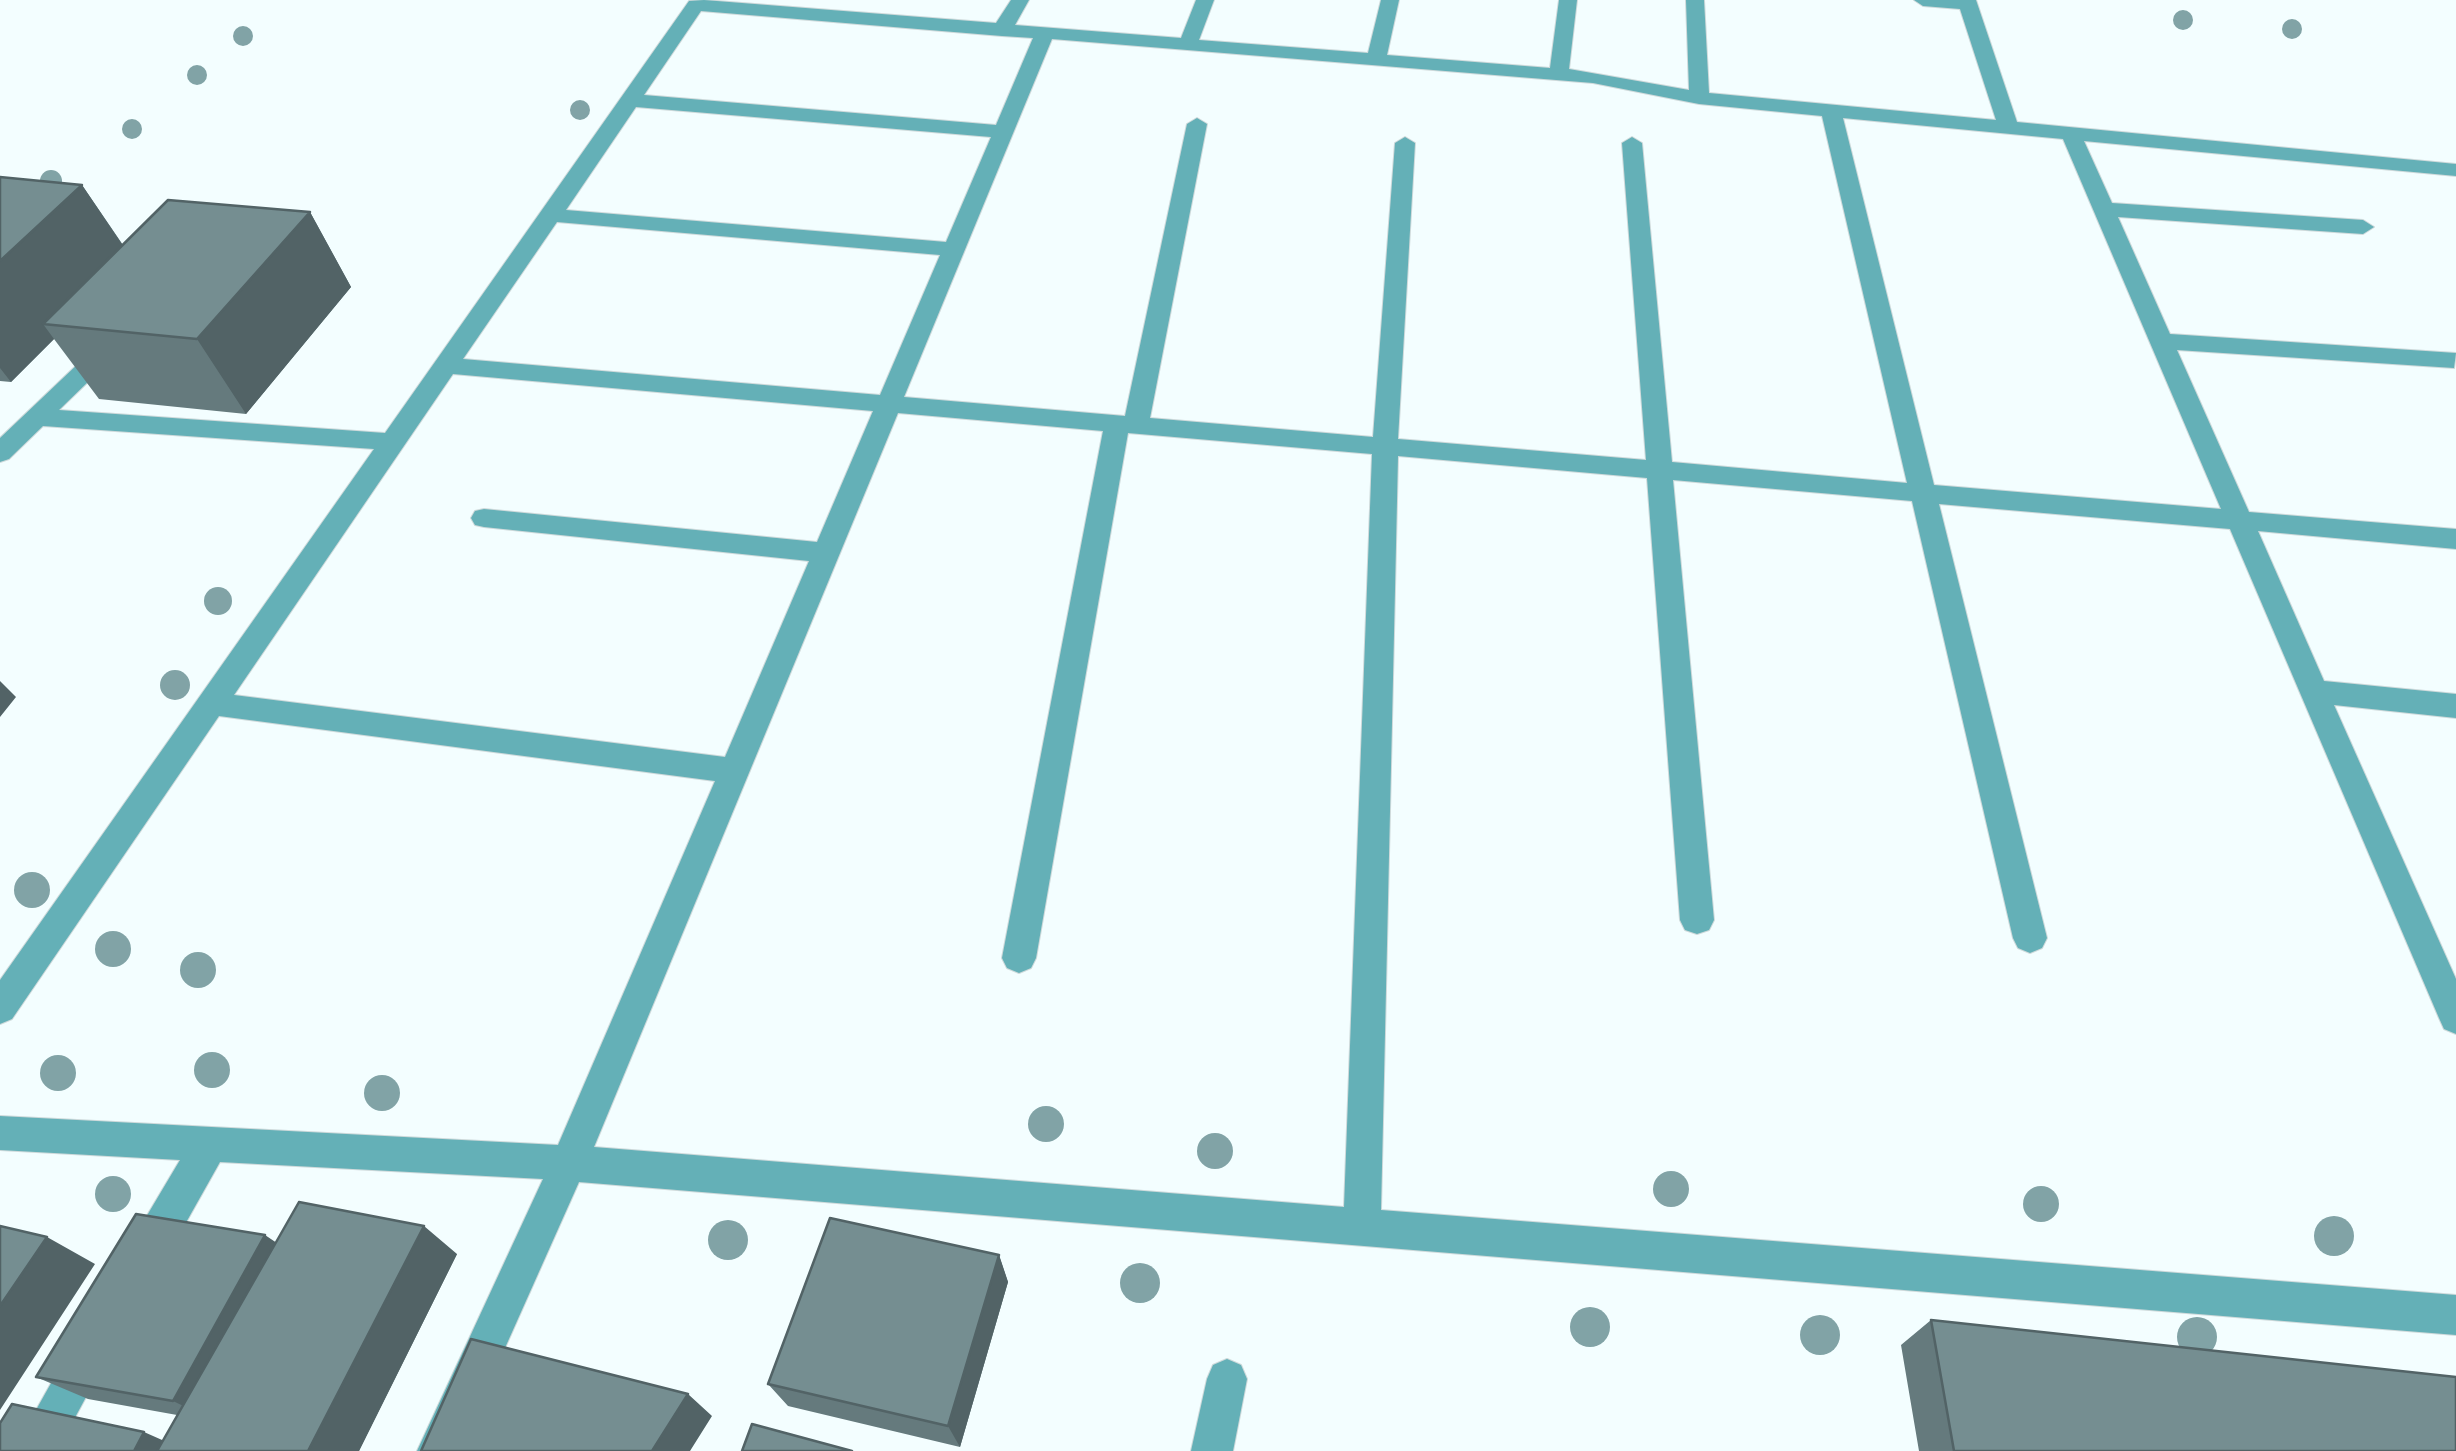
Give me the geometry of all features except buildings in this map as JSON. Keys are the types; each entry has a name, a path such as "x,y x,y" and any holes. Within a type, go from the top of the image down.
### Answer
{"street":[{"path":"1002,30 1020,0"},
{"path":"1188,44 1205,0"},
{"path":"1376,60 1390,0"},
{"path":"1559,74 1568,0"},
{"path":"1695,0 1698,98"},
{"path":"1923,0 1968,2 2008,128"},
{"path":"0,1008 696,5 829,8 1002,30 1593,76 1698,98 2456,170"},
{"path":"438,1451 569,1164 1045,33"},
{"path":"630,100 1004,132"},
{"path":"1831,111 2030,938"},
{"path":"1019,958 1127,424 1197,124"},
{"path":"2071,134 2314,692 2441,949 2456,1018"},
{"path":"1362,1227 1385,447 1405,143"},
{"path":"1632,143 1697,920"},
{"path":"2104,209 2363,228"},
{"path":"552,215 954,249"},
{"path":"0,453 130,328"},
{"path":"2161,342 2454,360"},
{"path":"449,366 2456,539"},
{"path":"36,417 396,442"},
{"path":"484,518 827,552"},
{"path":"2314,692 2456,706"},
{"path":"212,704 734,771"},
{"path":"0,1133 569,1164 2456,1315"},
{"path":"132,1280 210,1144"},
{"path":"34,1451 102,1332"},
{"path":"1212,1451 1227,1379"}]}
